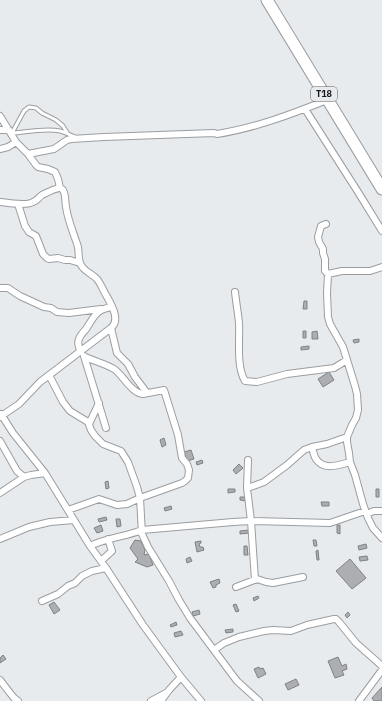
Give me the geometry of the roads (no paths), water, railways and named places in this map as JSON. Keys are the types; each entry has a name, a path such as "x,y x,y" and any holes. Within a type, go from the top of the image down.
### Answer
{"highway":[{"name":"T18","path":"267,0 382,189"}],"street":[{"path":"28,154 54,149 67,140 217,134 236,131 255,126 328,100"},
{"path":"305,109 382,231"},
{"path":"0,116 16,142 28,154 36,166 55,172 60,188 63,190 65,195 67,215 77,246 80,263 83,268 94,276 98,282 112,307 116,319 115,325 83,353 49,375 40,382 19,404 1,415 45,474 90,546 101,560 140,620 181,677 201,701"},
{"path":"0,130 10,132"},
{"path":"0,149 16,142"},
{"path":"0,202 31,204 42,195 60,188"},
{"path":"18,204 25,226 29,232 36,236 44,256 49,259 58,258 80,263"},
{"path":"326,224 321,226 318,237 323,249 325,271 328,274 327,293 330,324 343,347 356,386 357,394 358,410 347,437 350,462 357,480 365,511 373,528 382,538"},
{"path":"328,274 342,271 370,271 382,267"},
{"path":"0,288 8,288 20,296 51,308 57,312 69,313 112,307"},
{"path":"235,292 239,323 239,352 242,376 246,381 257,382 287,374 334,368 347,360"},
{"path":"101,309 90,321 79,338 78,343 83,353 106,428"},
{"path":"111,328 117,353 128,364 135,377 147,393"},
{"path":"68,510 99,499 118,505 129,503 182,483 187,479 189,472 187,464 182,458 178,435 164,391 139,394 114,369 83,353"},
{"path":"49,375 63,402 70,411 74,415 84,419 101,442 107,446 119,450 125,457 140,498 142,534 148,547 190,618 237,681 259,701"},
{"path":"89,424 99,403"},
{"path":"247,488 264,482 304,450 347,437"},
{"path":"0,441 17,471 24,477"},
{"path":"312,447 316,459 324,465 333,467 350,462"},
{"path":"248,460 247,488 251,521 254,580"},
{"path":"0,493 24,477 45,474"},
{"path":"90,546 100,541 132,534 142,530 211,523 251,521 330,523 365,511 369,513 374,511 382,511"},
{"path":"0,539 27,528 50,522 74,520"},
{"path":"101,560 112,551 108,539"},
{"path":"42,601 58,594 82,576 92,571 106,568"},
{"path":"236,587 254,580 273,582 303,577"},
{"path":"214,650 224,643 239,637 264,631 290,631 334,618 356,643 382,666"},
{"path":"359,701 382,670"},
{"path":"161,701 181,677"},
{"path":"0,680 18,701"},
{"path":"150,701 167,692"}],"lane":[{"path":"10,132 24,111 31,107 36,108 60,123 68,134"},
{"path":"10,132 52,130 63,131 78,139"}]}
